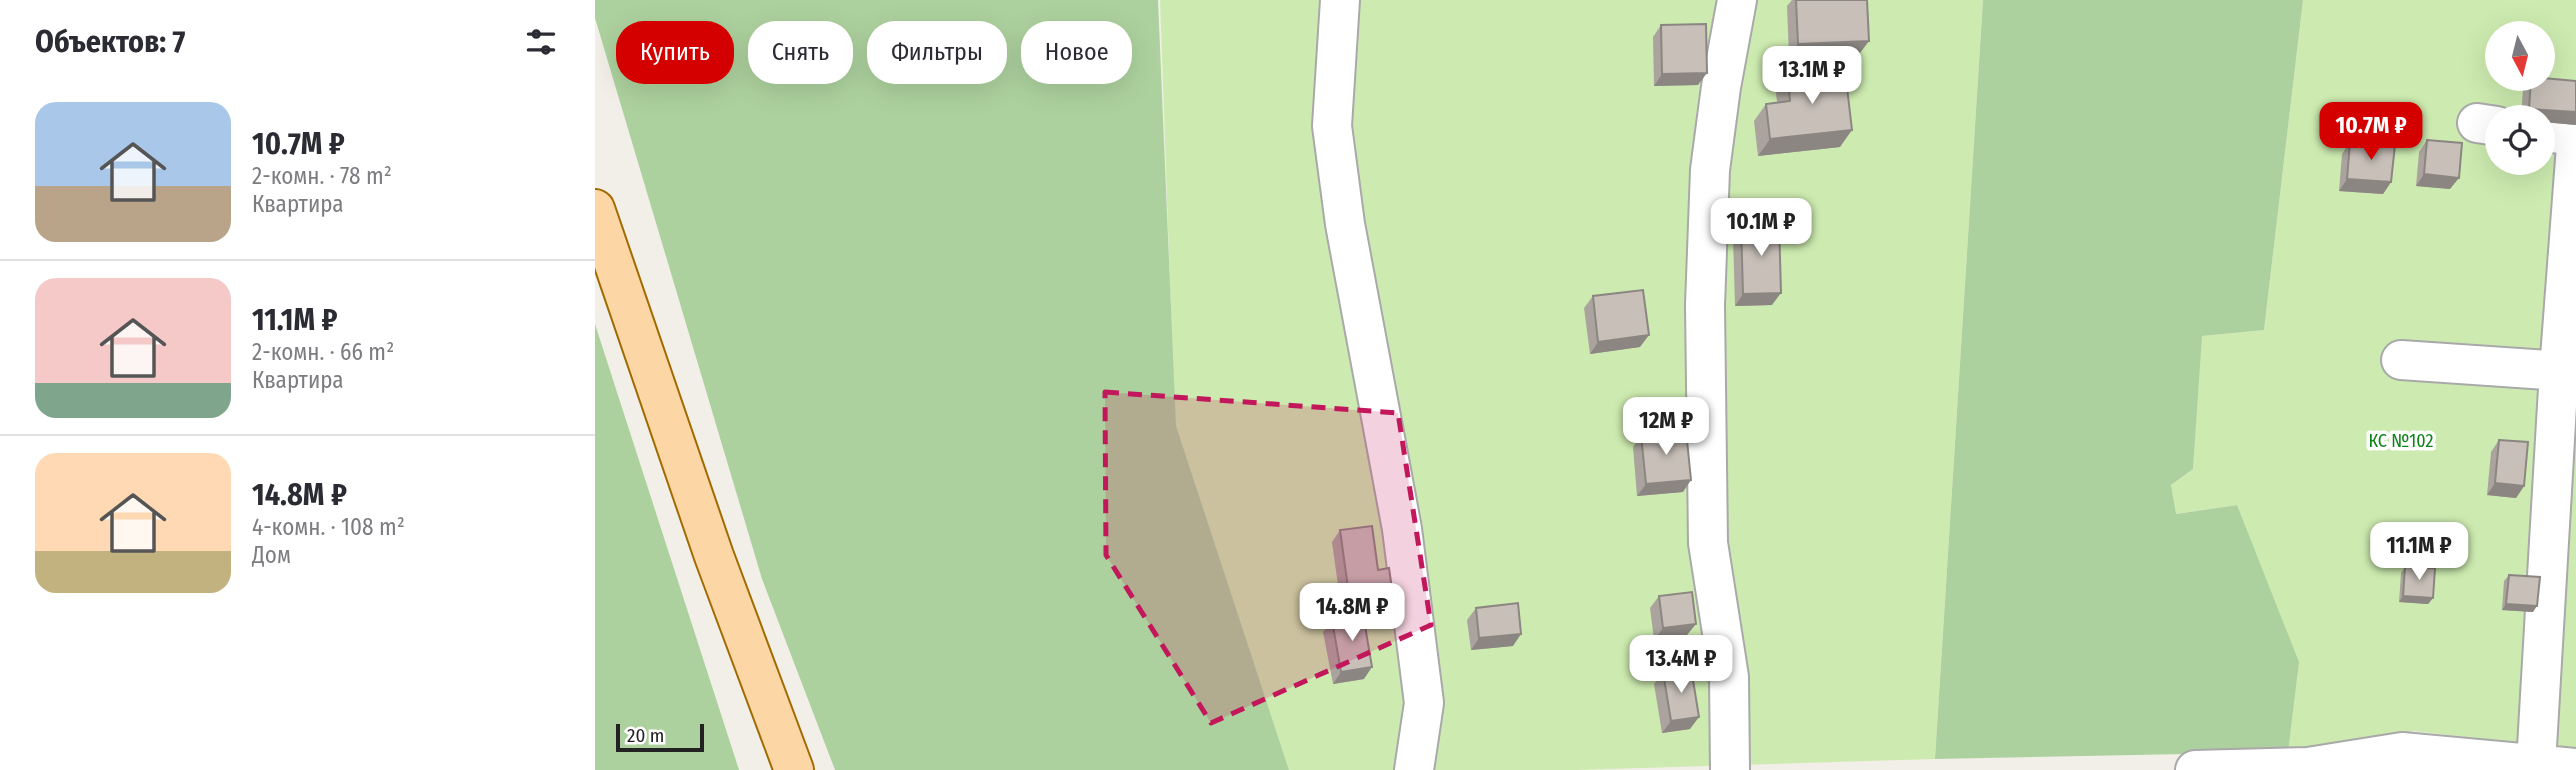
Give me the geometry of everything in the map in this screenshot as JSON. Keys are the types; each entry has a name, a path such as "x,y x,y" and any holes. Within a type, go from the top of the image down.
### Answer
{"main road":[{"path":"595,209 714,556 794,770"}],"street":[{"path":"1340,0 1332,126 1345,225 1404,543 1424,703 1414,770"},
{"path":"1730,770 1729,677 1708,543 1705,305 1710,170 1721,87 1737,0"},
{"path":"2555,133 2576,136"},
{"path":"2536,764 2568,372 2576,146"},
{"path":"2401,360 2568,372"},
{"path":"2195,770 2308,767 2402,752 2576,768"}],"highlighted area":[{"path":"1105,392 1398,413 1431,625 1211,723 1106,555"}],"green space":[{"path":"595,0 1158,0 1176,426 1289,770 835,770 762,579 595,18"},
{"path":"1160,0 1983,0 1935,759 1577,770 1289,770 1175,426"},
{"path":"1983,0 2303,0 2264,330 2202,336 2193,469 2171,485 2176,514 2237,505 2299,662 2288,752 1935,759"},
{"name":"КС №102","path":"2303,0 2576,0 2576,750 2414,731 2288,752 2237,505 2175,514 2171,485 2193,469 2201,336 2264,330"},
{"path":"595,324 739,770 595,770"}],"building":[{"path":"1796,0 1867,0 1869,41 1798,44"},
{"path":"1706,24 1707,73 1662,74 1661,25"},
{"path":"1845,70 1852,130 1770,139 1766,104 1790,101 1788,76"},
{"path":"2555,79 2576,81 2576,112 2555,111 2555,105 2529,105 2530,91 2555,91"},
{"path":"2427,140 2462,143 2459,178 2424,174"},
{"path":"2350,142 2395,145 2391,182 2347,179"},
{"path":"1779,223 1781,293 1743,294 1741,224"},
{"path":"1643,290 1649,335 1598,342 1593,296"},
{"path":"1686,430 1691,480 1646,484 1641,435"},
{"path":"2499,440 2528,442 2524,486 2495,483"},
{"path":"1372,526 1378,570 1389,568 1392,589 1349,595 1340,530"},
{"path":"2405,567 2435,568 2433,598 2403,596"},
{"path":"2509,575 2540,577 2537,606 2506,604"},
{"path":"1692,592 1696,624 1663,628 1659,596"},
{"path":"1518,603 1521,634 1479,638 1476,608"},
{"path":"1363,614 1372,667 1341,672 1332,620"},
{"path":"1691,668 1699,717 1671,721 1663,672"}]}
